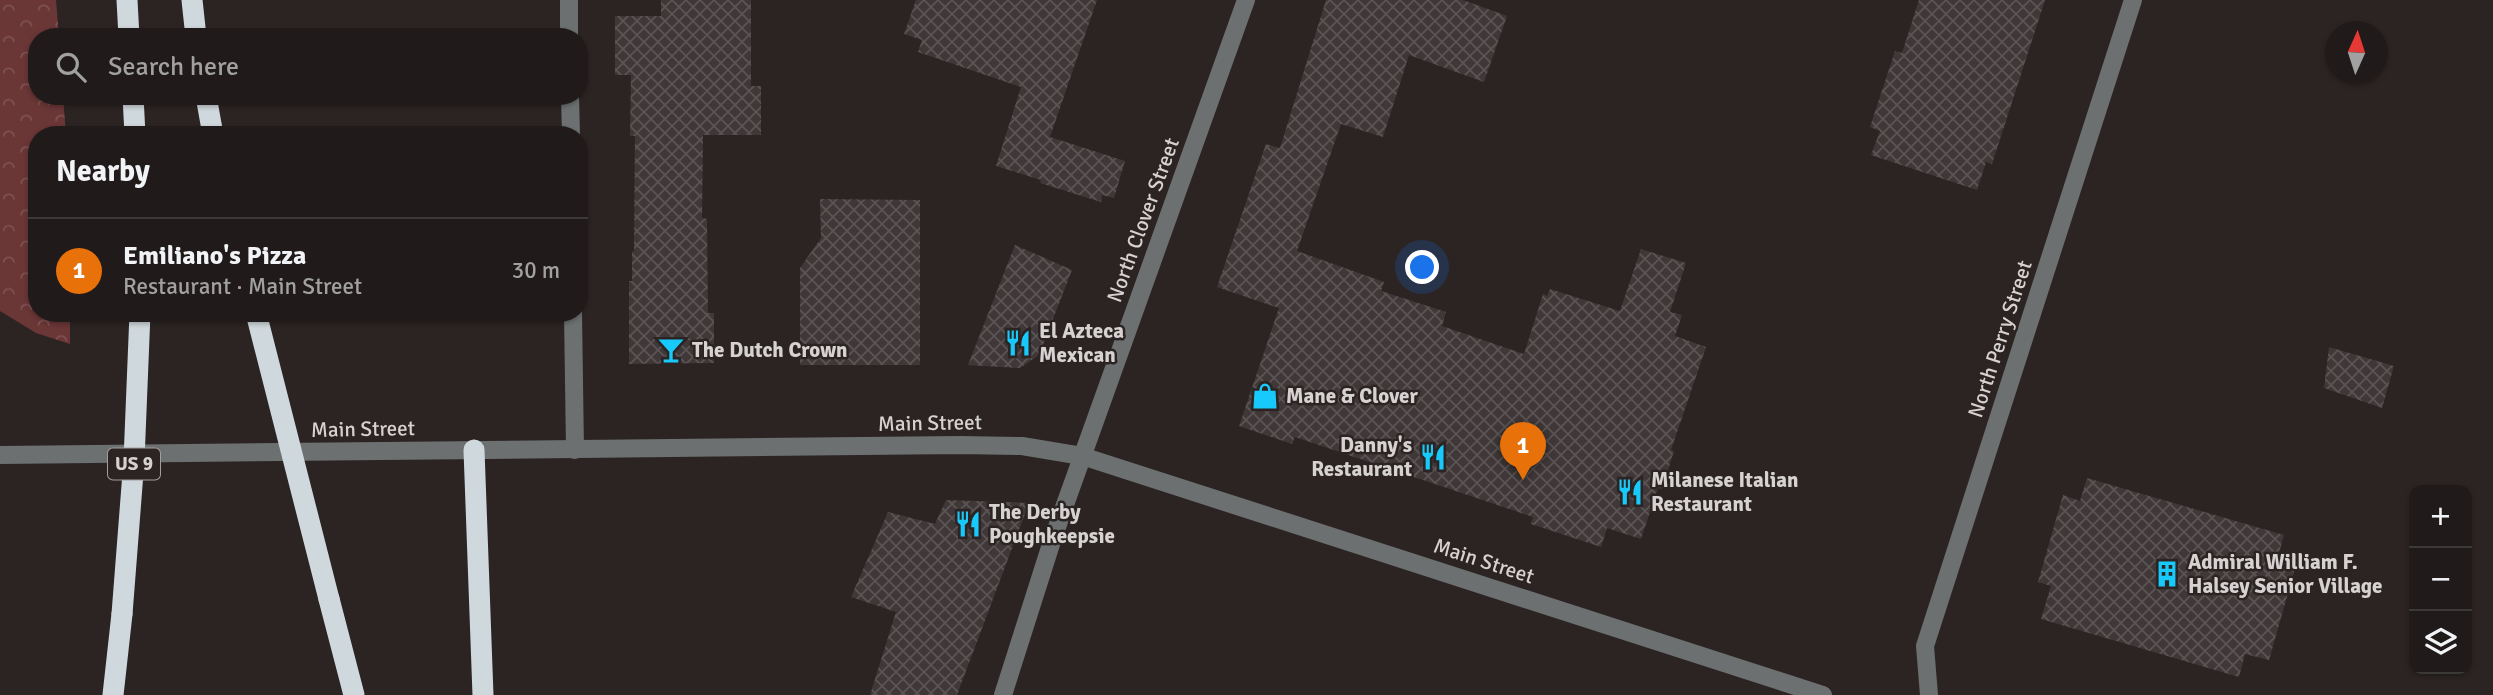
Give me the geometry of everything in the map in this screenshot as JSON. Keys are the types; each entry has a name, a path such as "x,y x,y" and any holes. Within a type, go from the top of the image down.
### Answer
{"highway":[{"path":"127,0 129,28"},
{"path":"192,0 196,28"},
{"path":"133,105 135,126"},
{"path":"208,105 212,126"},
{"name":"US 9","path":"113,695 134,460 139,322"},
{"path":"258,322 354,695"},
{"path":"474,450 483,695"}],"street":[{"path":"569,0 569,28"},
{"name":"North Clover Street","path":"1003,695 1052,541 1246,0"},
{"name":"North Perry Street","path":"1929,695 1925,646 2133,0"},
{"path":"570,105 571,126"},
{"path":"573,322 575,450"},
{"name":"Main Street","path":"0,455 1022,446 1082,456 1823,695"}],"green space":[{"path":"0,0 56,0 58,28 28,28 28,105 64,105 65,126 28,126 28,322 70,322 70,344 36,333 0,311"}],"building":[{"path":"661,0 751,0 751,86 761,86 761,135 703,135 702,218 707,219 708,313 714,313 714,363 629,364 629,281 632,281 632,251 634,252 635,136 630,136 631,75 615,75 615,16 661,16"},
{"path":"916,0 1097,0 1050,137 1125,161 1114,198 1102,195 1101,202 996,166 1021,87 918,52 922,40 904,34"},
{"path":"1326,0 1463,0 1507,16 1484,82 1409,55 1383,137 1341,124 1297,251 1384,282 1381,291 1446,312 1442,326 1524,354 1543,294 1547,296 1550,289 1620,311 1641,249 1686,263 1670,312 1682,315 1675,336 1706,347 1671,450 1674,451 1662,489 1658,488 1641,539 1607,528 1601,547 1531,524 1533,517 1295,437 1292,444 1239,426 1279,308 1217,287 1266,144 1280,148"},
{"path":"1919,0 2045,0 1992,164 1986,162 1977,190 1871,155 1880,131 1870,127 1895,51 1902,53"},
{"path":"820,199 920,200 920,365 800,365 800,268 821,238"},
{"path":"1015,245 1072,270 1039,355 1020,368 968,365"},
{"path":"2329,347 2394,366 2382,408 2324,388"},
{"name":"Admiral William F. Halsey Senior Village","path":"2087,478 2284,535 2277,560 2296,565 2269,660 2245,654 2239,677 2041,619 2051,586 2038,582 2063,495 2080,501"},
{"path":"946,500 1029,503 957,695 870,695 896,612 851,597 888,512 935,524"}],"place":[{"name":"El Azteca Mexican","path":"1018,343"},
{"name":"The Dutch Crown","path":"671,350"},
{"name":"Mane & Clover","path":"1265,396"},
{"name":"Danny's Restaurant","path":"1433,457"},
{"name":"Emiliano's Pizza","path":"1523,480"},
{"name":"Milanese Italian Restaurant","path":"1630,492"},
{"name":"The Derby Poughkeepsie","path":"968,524"},
{"name":"Admiral William F. Halsey Senior Village","path":"2167,574"}]}
